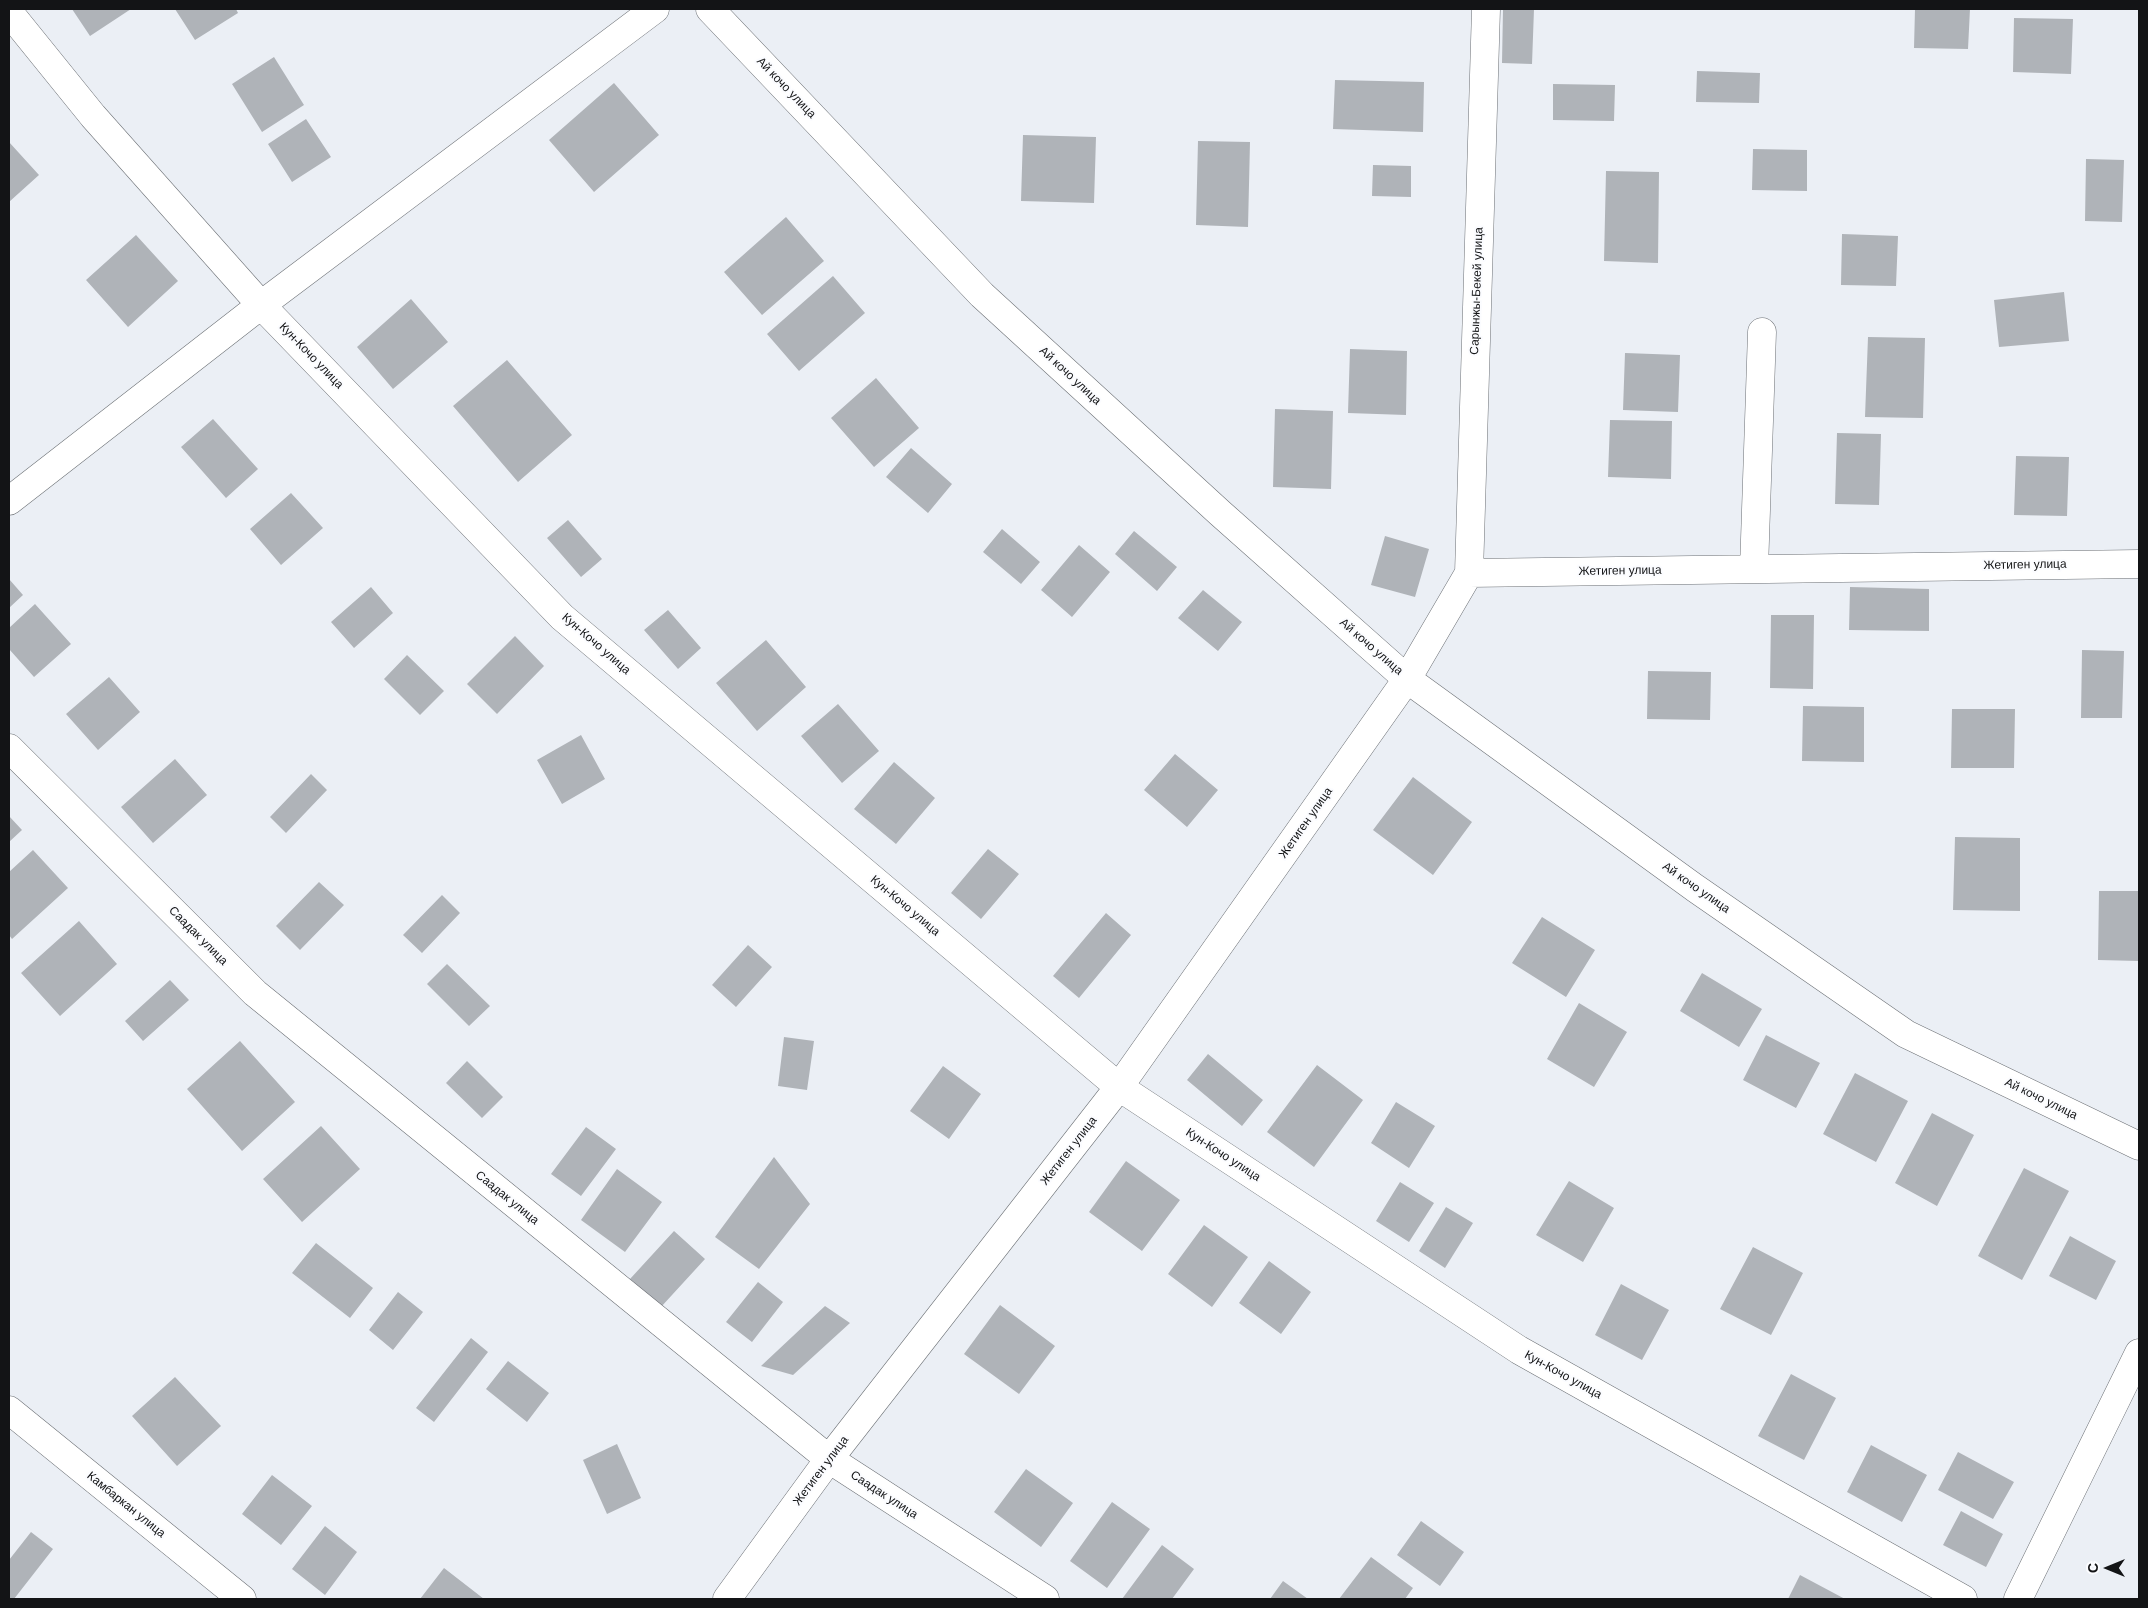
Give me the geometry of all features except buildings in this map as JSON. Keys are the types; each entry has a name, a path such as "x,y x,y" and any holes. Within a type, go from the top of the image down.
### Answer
{"street":[{"path":"9,501 261,305 655,9"},
{"name":"Ай кочо улица","path":"710,9 982,295 1220,514 1408,679 1695,888 1906,1034 2139,1146"},
{"name":"Сарынжы-Бекей улица","path":"1469,573 1486,9"},
{"name":"Кун-Кочо улица","path":"9,12 93,116 261,305 562,616 1119,1087 1519,1350 1963,1599"},
{"path":"1754,569 1762,332"},
{"name":"Жетиген улица","path":"727,1599 829,1459 1119,1087 1408,679 1469,573 2139,564"},
{"name":"Саадак улица","path":"9,748 255,993 829,1459 1045,1599"},
{"path":"2018,1599 2139,1353"},
{"name":"Камбаркан улица","path":"9,1410 242,1599"}]}
